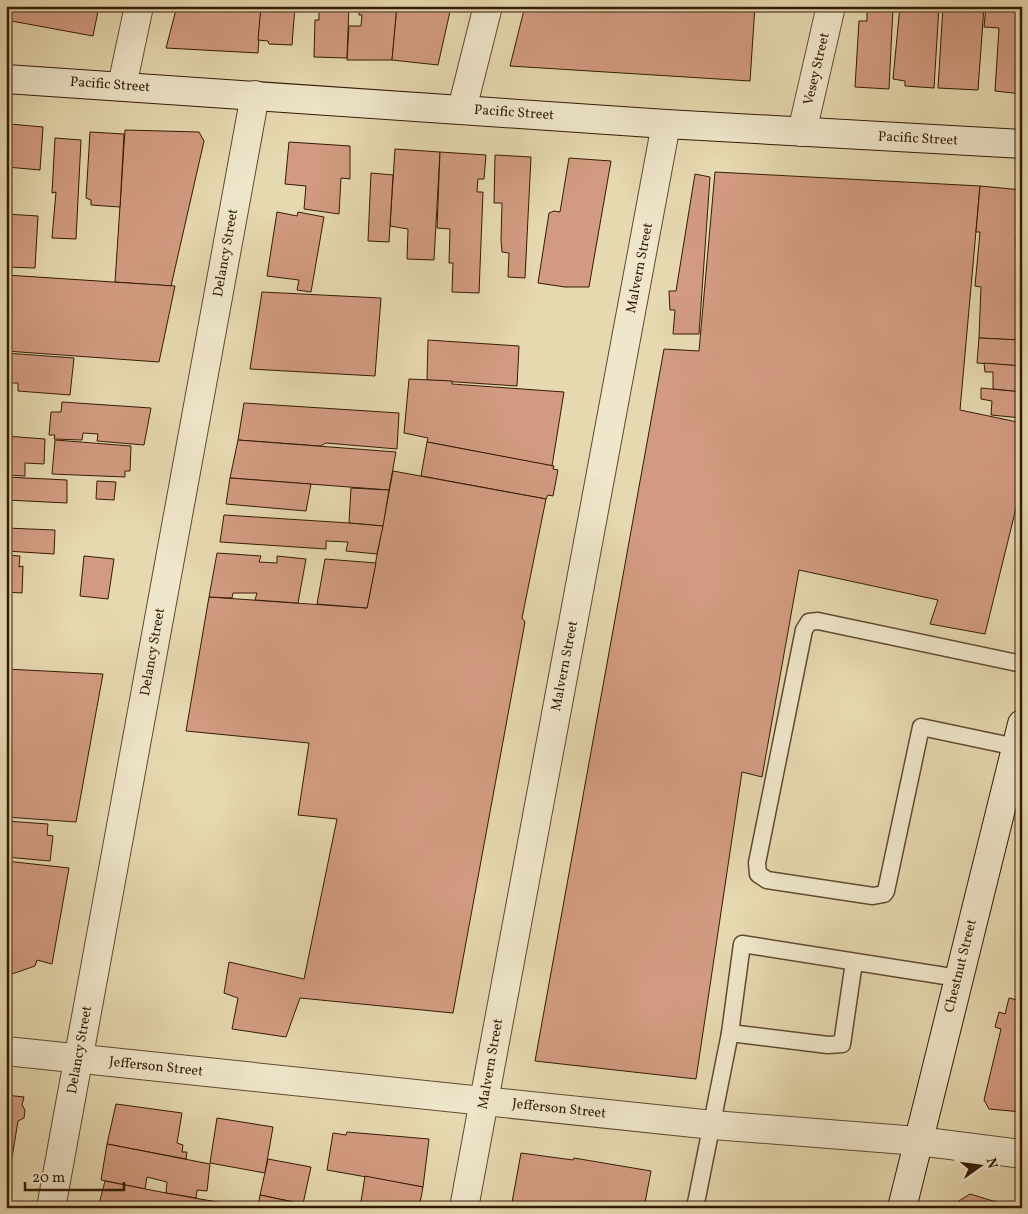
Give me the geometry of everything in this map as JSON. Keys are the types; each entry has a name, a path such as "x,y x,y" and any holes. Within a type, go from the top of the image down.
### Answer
{"street":[{"path":"122,86 139,6"},
{"path":"462,109 488,6"},
{"name":"Vesey Street","path":"802,132 831,6"},
{"name":"Pacific Street","path":"6,79 666,124 1022,144"},
{"name":"Delancy Street","path":"51,1208 256,95"},
{"name":"Malvern Street","path":"464,1208 666,124"},
{"name":"Chestnut Street","path":"902,1208 1019,736"},
{"name":"Jefferson Street","path":"6,1051 713,1125 918,1141 1022,1154"}],"lane":[{"path":"1019,736 921,727 884,894 873,896 767,880 758,874 757,863 804,630 809,622 818,621 1022,664"},
{"path":"696,1208 730,1033 742,944 958,978"},
{"path":"730,1033 828,1045 842,1044 854,962"}],"building":[{"path":"6,6 99,6 93,36 6,20"},
{"path":"177,6 261,6 258,53 166,48"},
{"path":"261,6 295,6 292,45 269,44 268,41 258,40"},
{"path":"319,6 349,6 347,58 314,57 315,20 319,20"},
{"path":"359,6 397,6 392,60 347,60 349,26 361,26 362,15 359,15"},
{"path":"397,6 451,7 438,65 392,60"},
{"path":"525,6 755,6 750,81 510,66"},
{"path":"900,6 939,6 934,88 905,86 905,81 893,79"},
{"path":"943,6 984,6 978,90 938,88"},
{"path":"986,6 1022,6 1022,94 995,91 999,28 984,27"},
{"path":"867,7 893,8 889,89 855,87 859,21 867,21"},
{"path":"10,124 43,127 40,170 7,167"},
{"path":"125,130 199,132 204,141 171,286 115,282"},
{"path":"90,132 124,134 120,207 91,205 91,200 86,198"},
{"path":"55,138 81,140 76,239 52,238 56,192 52,193"},
{"path":"289,142 350,146 350,179 341,178 339,214 304,209 306,186 285,184"},
{"path":"395,149 440,152 434,260 407,259 408,229 390,226"},
{"path":"440,152 486,155 484,179 478,179 477,192 483,192 479,293 452,292 453,263 449,263 450,229 437,228"},
{"path":"495,155 531,157 525,278 508,277 509,253 502,252 501,240 502,203 494,203"},
{"path":"569,158 611,161 589,287 565,287 538,283 549,213 554,211 560,212"},
{"path":"715,172 980,186 960,410 1022,423 1022,484 985,634 930,624 938,600 799,570 762,777 742,772 696,1079 535,1061 664,349 699,351"},
{"path":"371,173 393,175 389,242 368,241"},
{"path":"695,174 710,177 699,334 673,334 675,310 670,310 669,291 676,291"},
{"path":"980,186 1022,190 1022,237 1016,237 1016,247 1022,247 1018,340 979,338 981,287 975,286 980,232 976,232"},
{"path":"277,212 297,216 298,212 324,217 311,292 297,290 299,280 267,276"},
{"path":"6,214 38,216 35,268 6,267"},
{"path":"6,275 175,286 159,362 6,351"},
{"path":"262,292 381,298 375,376 250,369"},
{"path":"979,338 1022,340 1022,366 977,363"},
{"path":"428,340 519,346 517,386 427,380"},
{"path":"6,353 74,358 70,395 18,391 18,383 6,383"},
{"path":"984,363 1022,366 1022,392 993,389 993,372 985,372"},
{"path":"409,379 452,381 452,384 564,392 552,466 427,442 428,438 404,433"},
{"path":"981,388 1022,392 1022,418 991,415 992,401 981,399"},
{"path":"62,402 151,408 144,445 97,441 98,434 83,433 82,440 54,439 55,435 49,435 51,412 61,412"},
{"path":"244,403 399,413 397,449 326,443 320,446 238,440"},
{"path":"6,436 45,439 44,464 25,463 25,476 6,475"},
{"path":"55,440 131,446 130,471 125,471 125,477 52,474"},
{"path":"238,440 396,452 389,490 230,478"},
{"path":"427,442 554,466 553,469 558,470 553,496 548,495 546,499 421,476"},
{"path":"393,471 546,499 522,618 525,622 453,1013 300,998 286,1037 232,1029 238,998 224,993 229,962 304,979 337,819 298,815 309,743 186,731 209,597 367,608"},
{"path":"6,477 67,480 67,503 6,500"},
{"path":"230,478 311,484 306,511 226,504"},
{"path":"97,481 116,482 114,500 96,499"},
{"path":"351,488 389,490 383,526 349,523"},
{"path":"224,515 383,526 377,554 346,551 348,542 326,541 326,549 220,542"},
{"path":"6,528 55,530 54,554 6,551"},
{"path":"217,553 261,556 259,562 277,563 277,556 306,559 298,603 255,600 257,593 233,593 232,598 209,597"},
{"path":"6,555 20,556 19,567 23,566 22,593 6,592"},
{"path":"84,556 114,559 108,599 80,596"},
{"path":"325,559 376,563 367,608 317,604"},
{"path":"6,669 103,674 76,822 6,817"},
{"path":"6,821 48,824 47,835 53,836 50,861 6,857"},
{"path":"6,861 69,868 52,964 37,960 35,966 12,974 6,974"},
{"path":"1009,998 1022,1001 1022,1112 989,1109 984,1100 1001,1029 995,1027 999,1012 1005,1014"},
{"path":"6,1095 24,1097 22,1105 25,1110 24,1118 18,1121 6,1195"},
{"path":"116,1104 182,1113 177,1143 183,1145 182,1152 187,1152 186,1159 107,1144"},
{"path":"217,1118 273,1127 265,1173 210,1163"},
{"path":"347,1132 429,1139 423,1187 327,1170 333,1133 346,1135"},
{"path":"107,1144 210,1164 207,1191 197,1190 196,1198 166,1193 167,1182 147,1177 145,1189 101,1180"},
{"path":"521,1153 573,1160 574,1158 651,1171 644,1208 511,1208"},
{"path":"268,1159 311,1167 303,1204 260,1195"},
{"path":"365,1176 423,1187 419,1208 360,1208"},
{"path":"105,1181 166,1193 251,1208 98,1208"},
{"path":"970,1194 1016,1208 958,1208 959,1201"},
{"path":"260,1195 303,1204 303,1208 258,1208"}]}
